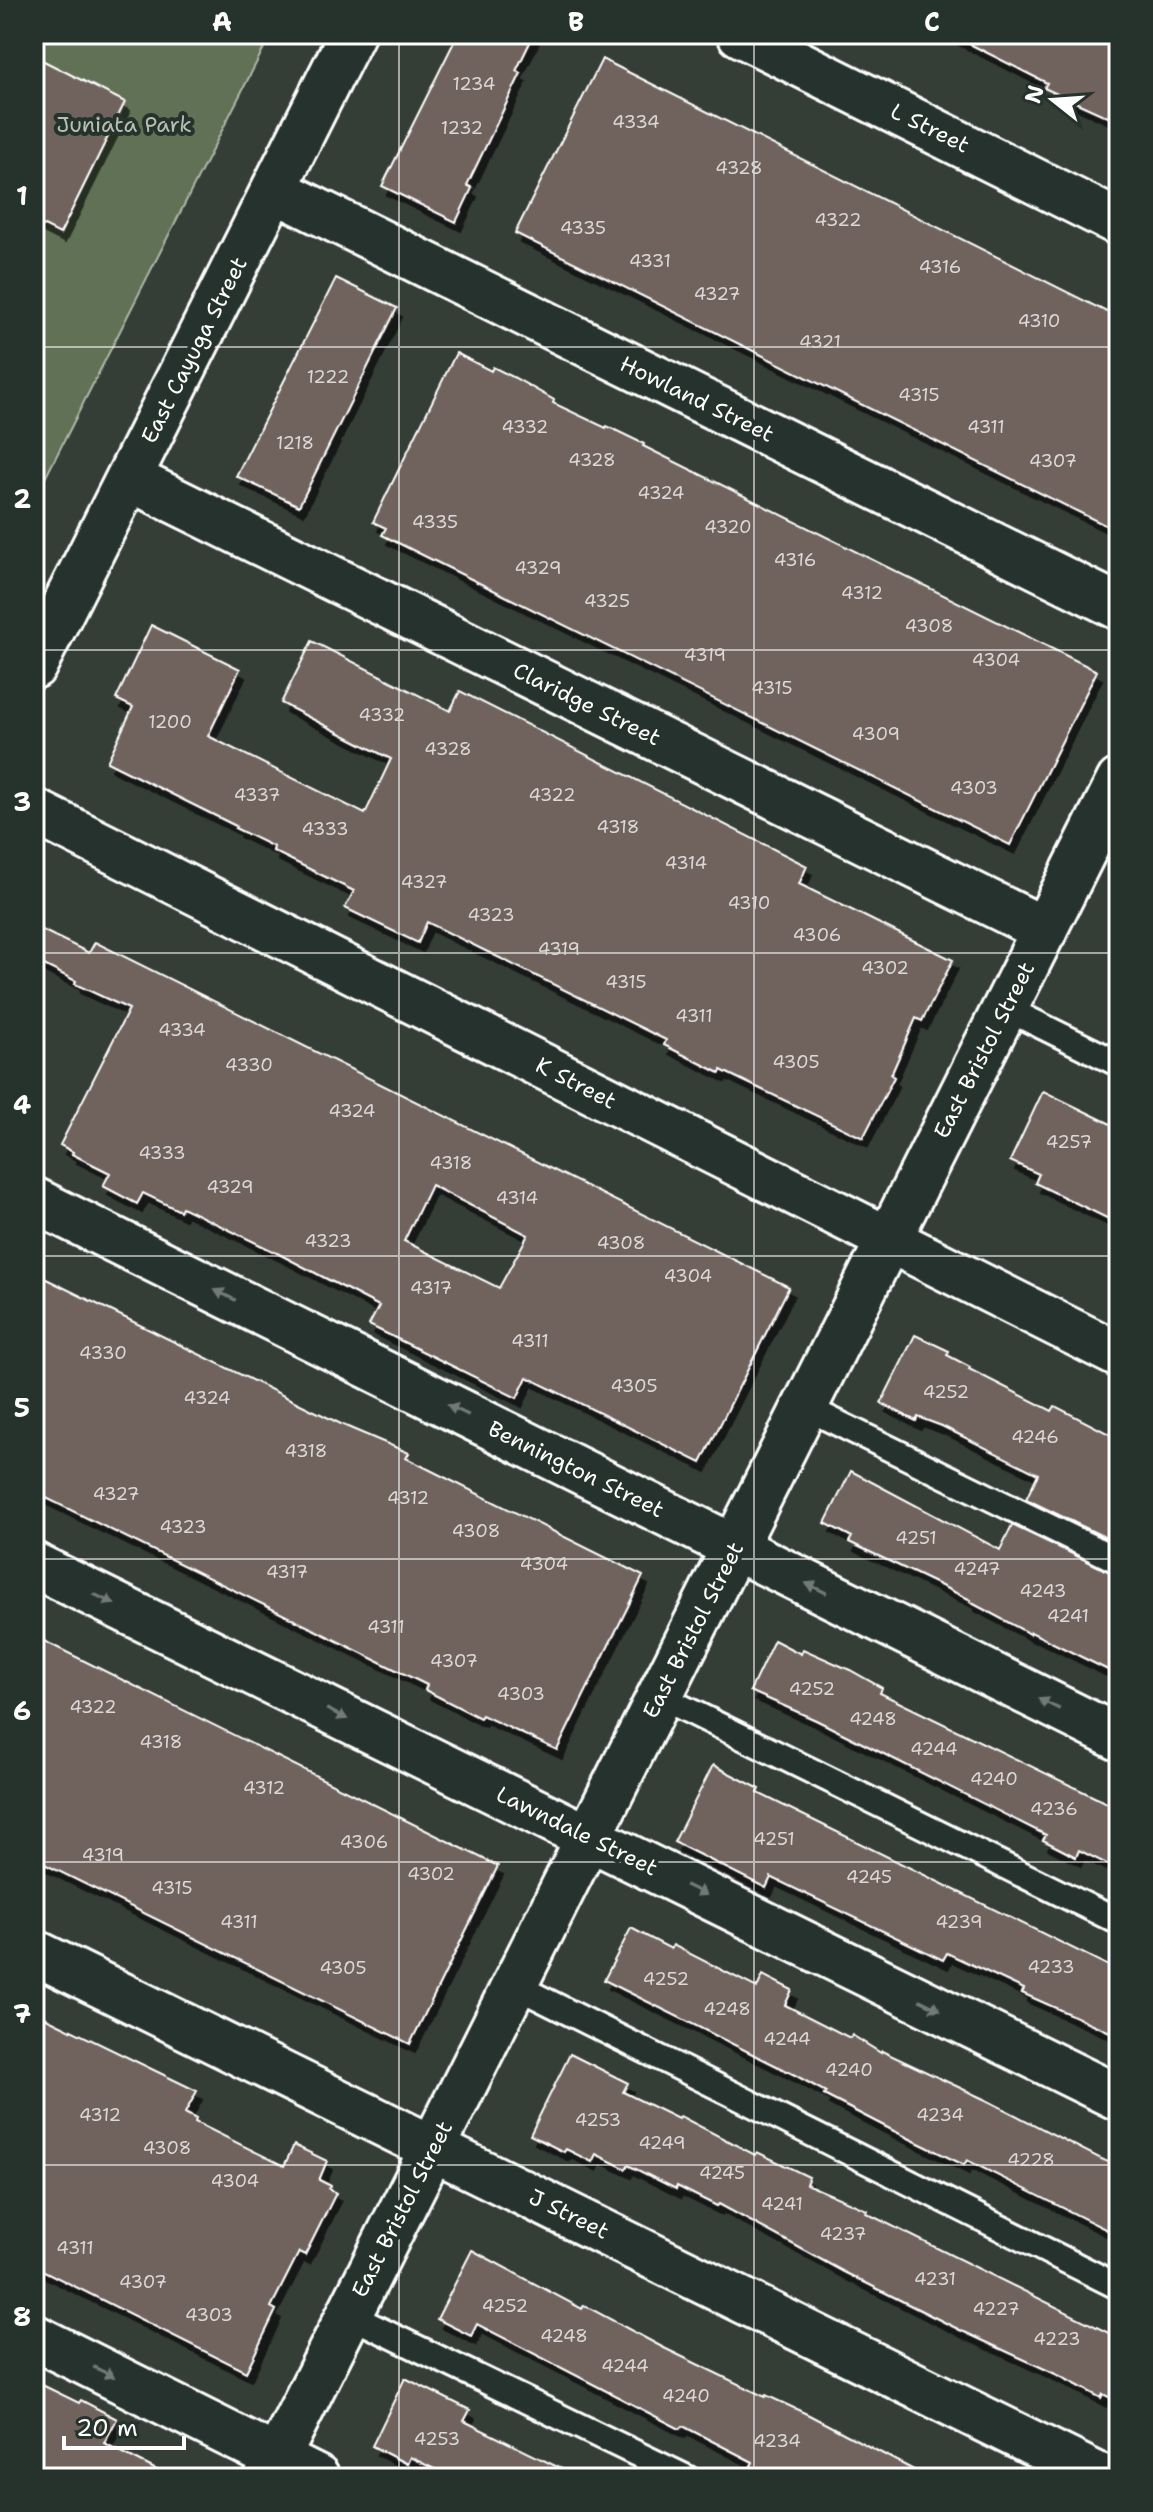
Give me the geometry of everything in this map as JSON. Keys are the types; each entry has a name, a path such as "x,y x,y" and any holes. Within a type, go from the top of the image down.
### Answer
{"street":[{"name":"East Cayuga Street","path":"34,666 352,34"},
{"name":"L Street","path":"740,34 1119,223"},
{"name":"Howland Street","path":"275,190 1119,607"},
{"name":"Claridge Street","path":"129,478 1045,930"},
{"name":"East Bristol Street","path":"272,2468 1118,785"},
{"name":"K Street","path":"34,811 1119,1355"},
{"name":"Bennington Street","path":"34,1200 1119,1738"},
{"name":"Lawndale Street","path":"34,1565 1119,2098"},
{"name":"J Street","path":"34,1952 1103,2478"},
{"path":"34,2337 272,2468 317,2478"}],"lane":[{"path":"1005,1008 1119,1064"},
{"path":"805,1407 1119,1561"},
{"path":"659,1696 1119,1922"},
{"path":"514,1985 1119,2287"},
{"path":"349,2315 687,2478"}],"green space":[{"name":"Juniata Park","path":"34,34 271,34 34,500"}],"building":[{"path":"458,34 534,34 516,71 521,73 467,185 472,188 456,222 382,186"},
{"path":"950,34 1119,34 1119,122 1044,88 1047,83"},
{"path":"34,56 125,102 60,234 34,221"},
{"path":"602,59 1119,318 1119,532 515,233"},
{"path":"336,278 397,308 299,506 236,476"},
{"path":"456,353 491,371 493,367 554,400 553,403 644,444 1097,671 1010,845 382,535 386,528 373,522"},
{"path":"151,625 240,669 208,736 365,814 391,759 281,703 312,641 450,711 460,691 807,866 799,884 953,960 922,1021 916,1018 891,1075 894,1077 863,1138 721,1070 720,1073 664,1045 666,1040 427,922 418,943 345,908 354,891 273,851 274,847 236,826 107,762 133,707 116,699"},
{"path":"34,926 89,953 95,942 789,1287 701,1463 527,1377 517,1398 369,1325 379,1306 277,1253 182,1207 180,1211 143,1193 137,1204 103,1186 110,1173 60,1145 129,1009 75,984 76,981 34,960","holes":["431,1185 528,1235 499,1288 404,1241"]},
{"path":"1043,1091 1119,1128 1119,1224 1035,1183 1039,1174 1010,1161"},
{"path":"34,1273 343,1425 409,1453 406,1458 643,1576 557,1750 482,1715 480,1718 425,1690 427,1685 34,1492"},
{"path":"915,1335 949,1351 947,1355 969,1369 1052,1411 1055,1406 1119,1439 1119,1544 1026,1499 1038,1474 942,1426 918,1417 916,1421 881,1403"},
{"path":"851,1471 1000,1550 1012,1525 1119,1576 1119,1668 1110,1664 1108,1670 1030,1634 971,1600 849,1542 852,1537 825,1523"},
{"path":"34,1636 498,1866 410,2044 34,1859"},
{"path":"774,1640 801,1654 803,1649 850,1670 882,1688 880,1693 1119,1809 1119,1870 1079,1850 1076,1857 1043,1840 1046,1835 816,1720 750,1691"},
{"path":"713,1765 760,1789 758,1793 1119,1971 1119,2036 1022,1993 1024,1989 947,1953 943,1960 771,1877 766,1888 674,1842"},
{"path":"631,1928 671,1949 673,1945 757,1988 763,1975 792,1990 785,2005 988,2101 1119,2168 1119,2236 967,2160 964,2165 892,2130 824,2095 826,2092 795,2075 604,1980"},
{"path":"34,2012 197,2091 185,2113 196,2119 195,2122 284,2166 294,2145 327,2161 319,2180 331,2186 329,2189 336,2193 305,2255 299,2252 271,2307 276,2310 246,2372 34,2266 34,2144 45,2126 34,2120"},
{"path":"570,2054 628,2083 623,2092 678,2119 680,2116 755,2155 757,2152 809,2177 806,2184 867,2210 866,2213 1119,2338 1119,2402 1103,2394 1101,2398 960,2330 719,2204 717,2206 677,2186 676,2189 628,2165 626,2169 596,2154 592,2162 530,2135"},
{"path":"472,2250 582,2309 584,2305 662,2347 809,2415 929,2478 745,2478 753,2462 683,2426 680,2429 477,2324 471,2336 437,2319"},
{"path":"405,2378 470,2410 464,2421 580,2478 453,2478 410,2457 407,2464 372,2446"},
{"path":"34,2381 117,2419 104,2443 172,2478 34,2478"}]}
